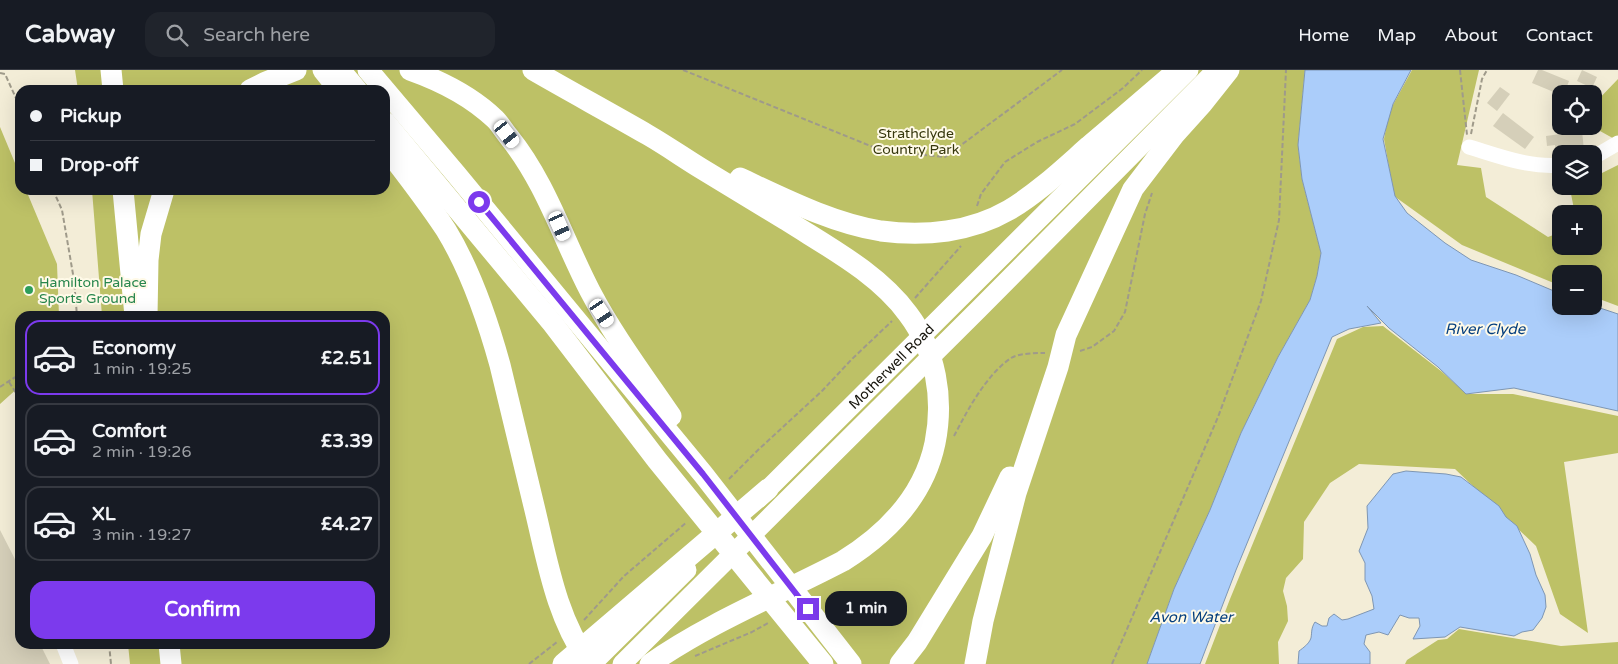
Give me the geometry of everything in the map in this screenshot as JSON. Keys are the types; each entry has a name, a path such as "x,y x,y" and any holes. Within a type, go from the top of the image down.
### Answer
{"highway":[{"path":"111,70 112,85"},
{"path":"260,85 296,70"},
{"path":"410,70 449,86 476,103 496,120 518,149 535,174 602,313 674,420 703,474"},
{"path":"534,70 608,102 706,163 809,209 835,219 881,231 925,234 961,229 990,220 1010,209 1048,182 1178,70"},
{"path":"534,70 650,136 846,259 887,291 913,321 930,355 937,384 939,422 934,450 921,484 909,504 885,530 843,561 714,624 650,664"},
{"path":"974,664 983,621 1016,493 1058,367 1066,335 1133,189 1174,134 1202,104 1228,70"},
{"path":"372,74 381,85"},
{"path":"390,95 703,474 851,664"},
{"path":"390,128 553,324 658,460 823,664"},
{"path":"390,154 423,197 446,232 471,280 483,309 500,364 547,560 562,610 574,639 591,664"},
{"path":"123,195 134,311"},
{"path":"147,311 148,260 151,234 163,195"},
{"path":"900,664 922,635 982,536 1058,367"},
{"path":"563,664 768,489"},
{"path":"170,649 171,664"}],"main road":[{"name":"Motherwell Road","path":"591,664 1189,70"},
{"name":"Motherwell Road","path":"622,664 1216,70"}],"street":[{"path":"1602,152 1618,143"},
{"path":"1469,147 1512,160 1552,166"},
{"path":"65,649 72,664"}],"path":[{"path":"683,70 884,151 945,157 1062,70"},
{"path":"975,212 980,194 1005,162 1037,142 1075,124 1142,70"},
{"path":"1112,664 1218,417 1261,301 1280,220 1286,70"},
{"path":"1460,70 1469,147"},
{"path":"1469,147 1482,79 1486,70"},
{"path":"0,74 5,74 15,96"},
{"path":"1127,304 1145,214 1154,189"},
{"path":"55,195 62,210 74,280 77,311"},
{"path":"910,304 961,247 965,239"},
{"path":"723,484 822,392 852,359 896,317"},
{"path":"0,387 15,378"},
{"path":"9,382 15,391"},
{"path":"581,624 624,576 689,519"},
{"path":"529,664 559,641"},
{"path":"109,649 110,664"}],"green space":[{"name":"Strathclyde Country Park","path":"75,70 1305,70 1298,145 1302,179 1321,253 1310,300 1278,357 1241,433 1210,510 1174,589 1147,664 130,664 128,649 390,649 390,311 102,311 92,195 390,195 390,85 77,85"},
{"path":"1412,70 1479,70 1457,165 1481,168 1486,197 1548,237 1552,235 1552,255 1602,255 1602,205 1573,205 1571,195 1602,195 1602,173 1618,165 1618,306 1602,300 1602,265 1552,265 1552,282 1462,245 1394,196 1384,139 1389,112"},
{"path":"1618,79 1618,141 1602,132 1602,96"},
{"name":"Hamilton Palace Sports Ground","path":"0,127 15,163 15,195 28,195 57,264 59,311 15,311 15,390 0,404"},
{"path":"1383,326 1441,371 1467,394 1513,394 1618,416 1618,453 1564,462 1588,633 1560,614 1536,546 1455,469 1359,464 1330,483 1304,522 1303,559 1286,578 1283,591 1288,621 1278,642 1279,664 1205,664 1337,339 1363,327"},
{"path":"1459,629 1561,646 1618,642 1618,664 1405,664 1407,660 1438,640 1447,639"}],"water":[{"name":"River Clyde","path":"1305,70 1411,70 1393,104 1383,139 1395,196 1407,213 1445,243 1471,260 1516,275 1552,290 1552,315 1602,315 1602,309 1618,314 1618,411 1514,388 1466,394 1438,367 1389,328 1367,306 1381,323 1349,329 1332,337 1236,570 1200,664 1147,664 1174,589 1210,510 1241,433 1278,357 1310,300 1317,276 1321,253 1302,179 1298,145"},
{"path":"1406,471 1461,477 1499,506 1506,517 1517,526 1530,554 1536,575 1545,595 1546,607 1542,618 1533,630 1514,636 1460,627 1445,637 1413,639 1420,626 1419,618 1409,618 1400,615 1388,635 1379,632 1366,635 1364,644 1370,652 1370,664 1298,664 1299,651 1310,640 1315,622 1322,626 1327,626 1329,618 1334,614 1342,620 1374,609 1372,596 1365,580 1365,563 1359,551 1368,528 1367,506 1393,474"}],"building":[{"path":"1538,70 1569,81 1567,85 1552,85 1552,91 1532,83"},
{"path":"1582,70 1597,77 1593,85 1586,85 1577,81"},
{"path":"1500,87 1510,94 1497,111 1487,103"},
{"path":"1503,113 1534,137 1525,149 1493,126"},
{"path":"1582,135 1583,145 1547,146 1546,136"},
{"path":"0,530 15,559 15,649 42,649 50,664 0,664"}],"place":[{"name":"Hamilton Palace Sports Ground","path":"29,290"}],"route":[{"path":"479,202 703,474 808,609"}],"water label":[{"name":"Avon Water","path":"1191,617"}]}
